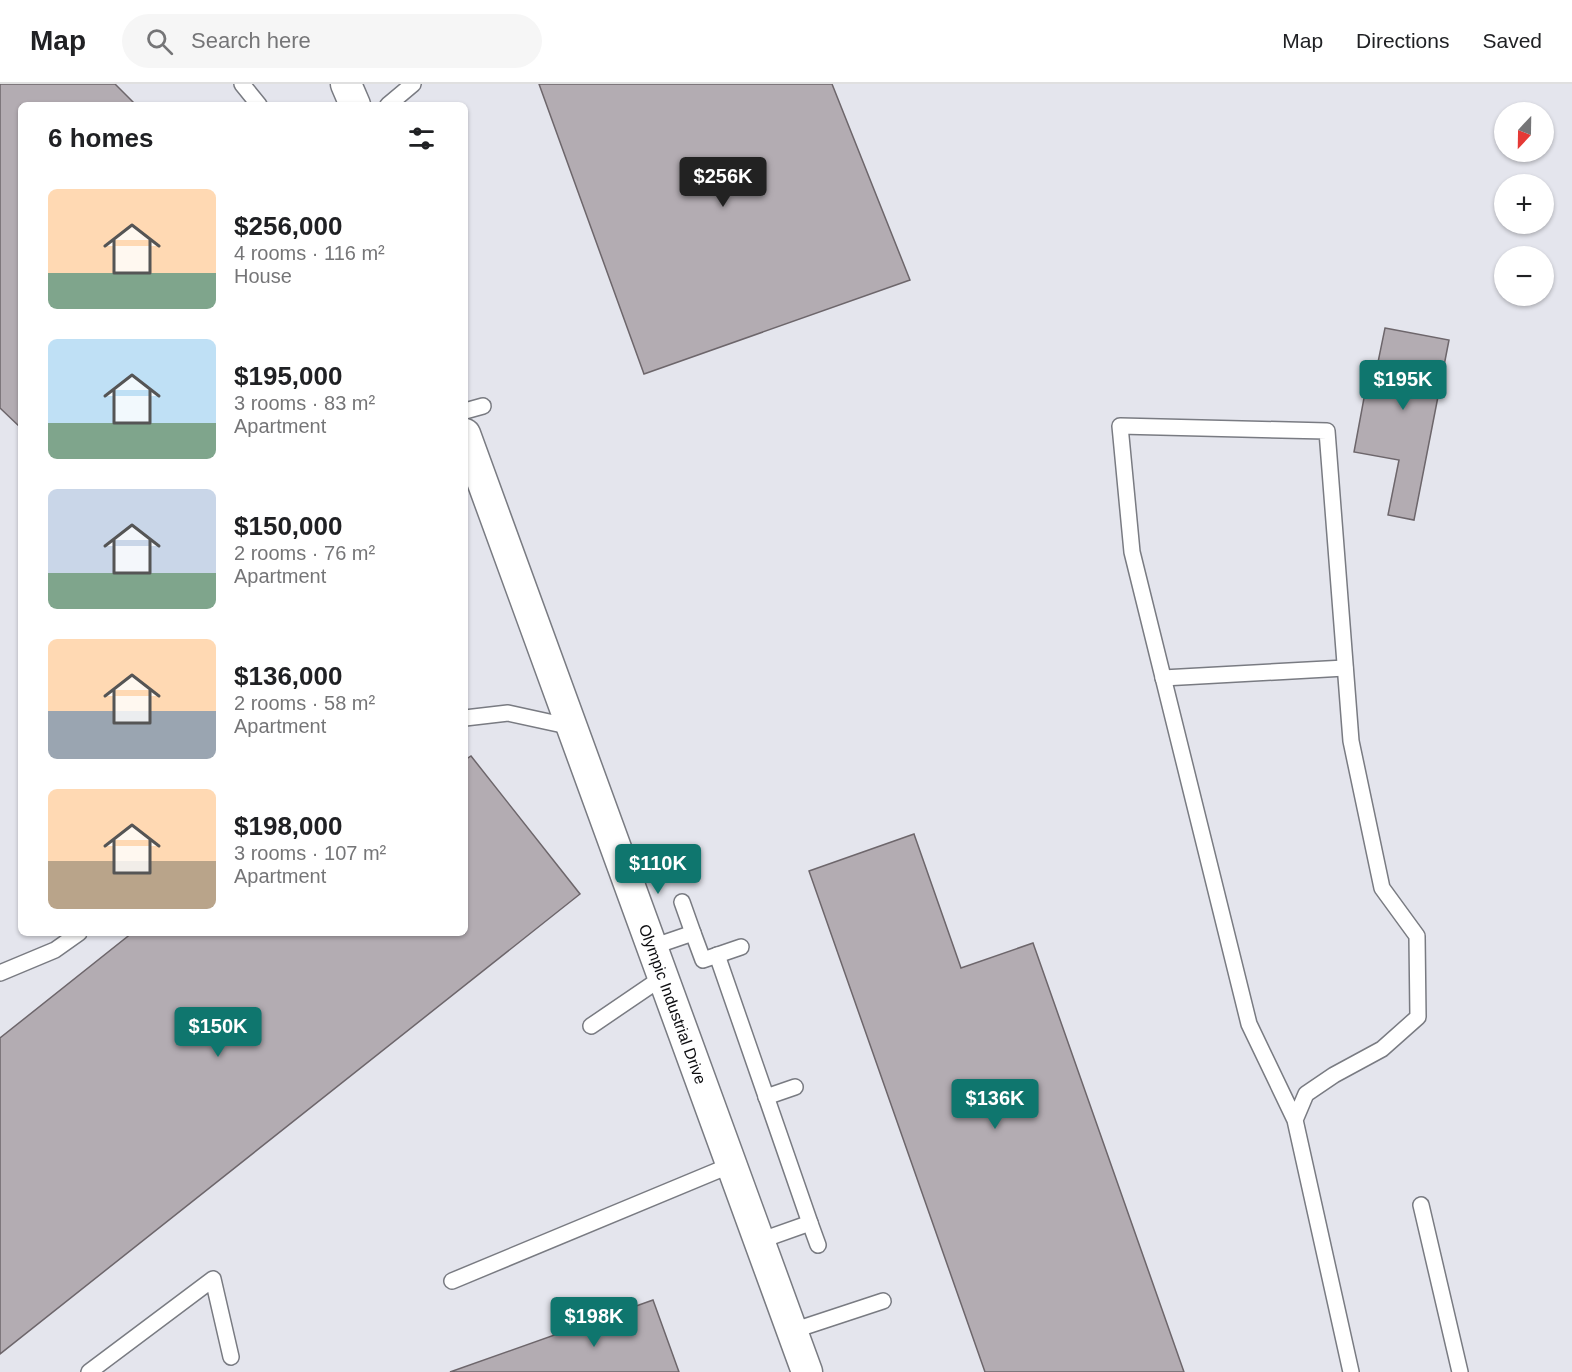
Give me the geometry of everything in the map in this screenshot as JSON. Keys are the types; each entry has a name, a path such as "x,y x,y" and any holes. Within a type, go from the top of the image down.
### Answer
{"street":[{"path":"346,84 354,102"},
{"name":"Olympic Industrial Drive","path":"468,442 807,1372"}],"lane":[{"path":"243,84 258,102"},
{"path":"392,102 413,84"},
{"path":"468,410 483,406"},
{"path":"1294,1120 1306,1094 1334,1075 1382,1049 1418,1017 1417,936 1382,888 1351,741 1327,431 1120,426 1132,552 1249,1024 1294,1120 1351,1372"},
{"path":"1163,678 1346,668"},
{"path":"468,718 508,713 572,728"},
{"path":"682,902 703,960 741,947"},
{"path":"652,947 693,933"},
{"path":"0,973 55,950 75,936"},
{"path":"717,955 818,1245"},
{"path":"591,1026 663,977"},
{"path":"766,1097 795,1087"},
{"path":"452,1281 731,1165"},
{"path":"1421,1205 1460,1372"},
{"path":"759,1240 810,1223"},
{"path":"89,1372 213,1279 231,1358"},
{"path":"792,1331 883,1301"}],"building":[{"path":"0,84 115,84 133,102 18,102 18,425 0,408"},
{"path":"539,84 832,84 910,280 644,374"},
{"path":"1385,328 1449,340 1414,520 1388,515 1399,460 1354,452 1369,371 1376,372"},
{"path":"471,756 580,894 0,1354 0,1038 128,936 468,936 468,758"},
{"path":"914,834 961,968 1033,943 1184,1372 985,1372 809,871"},
{"path":"653,1300 679,1372 450,1372"}]}
